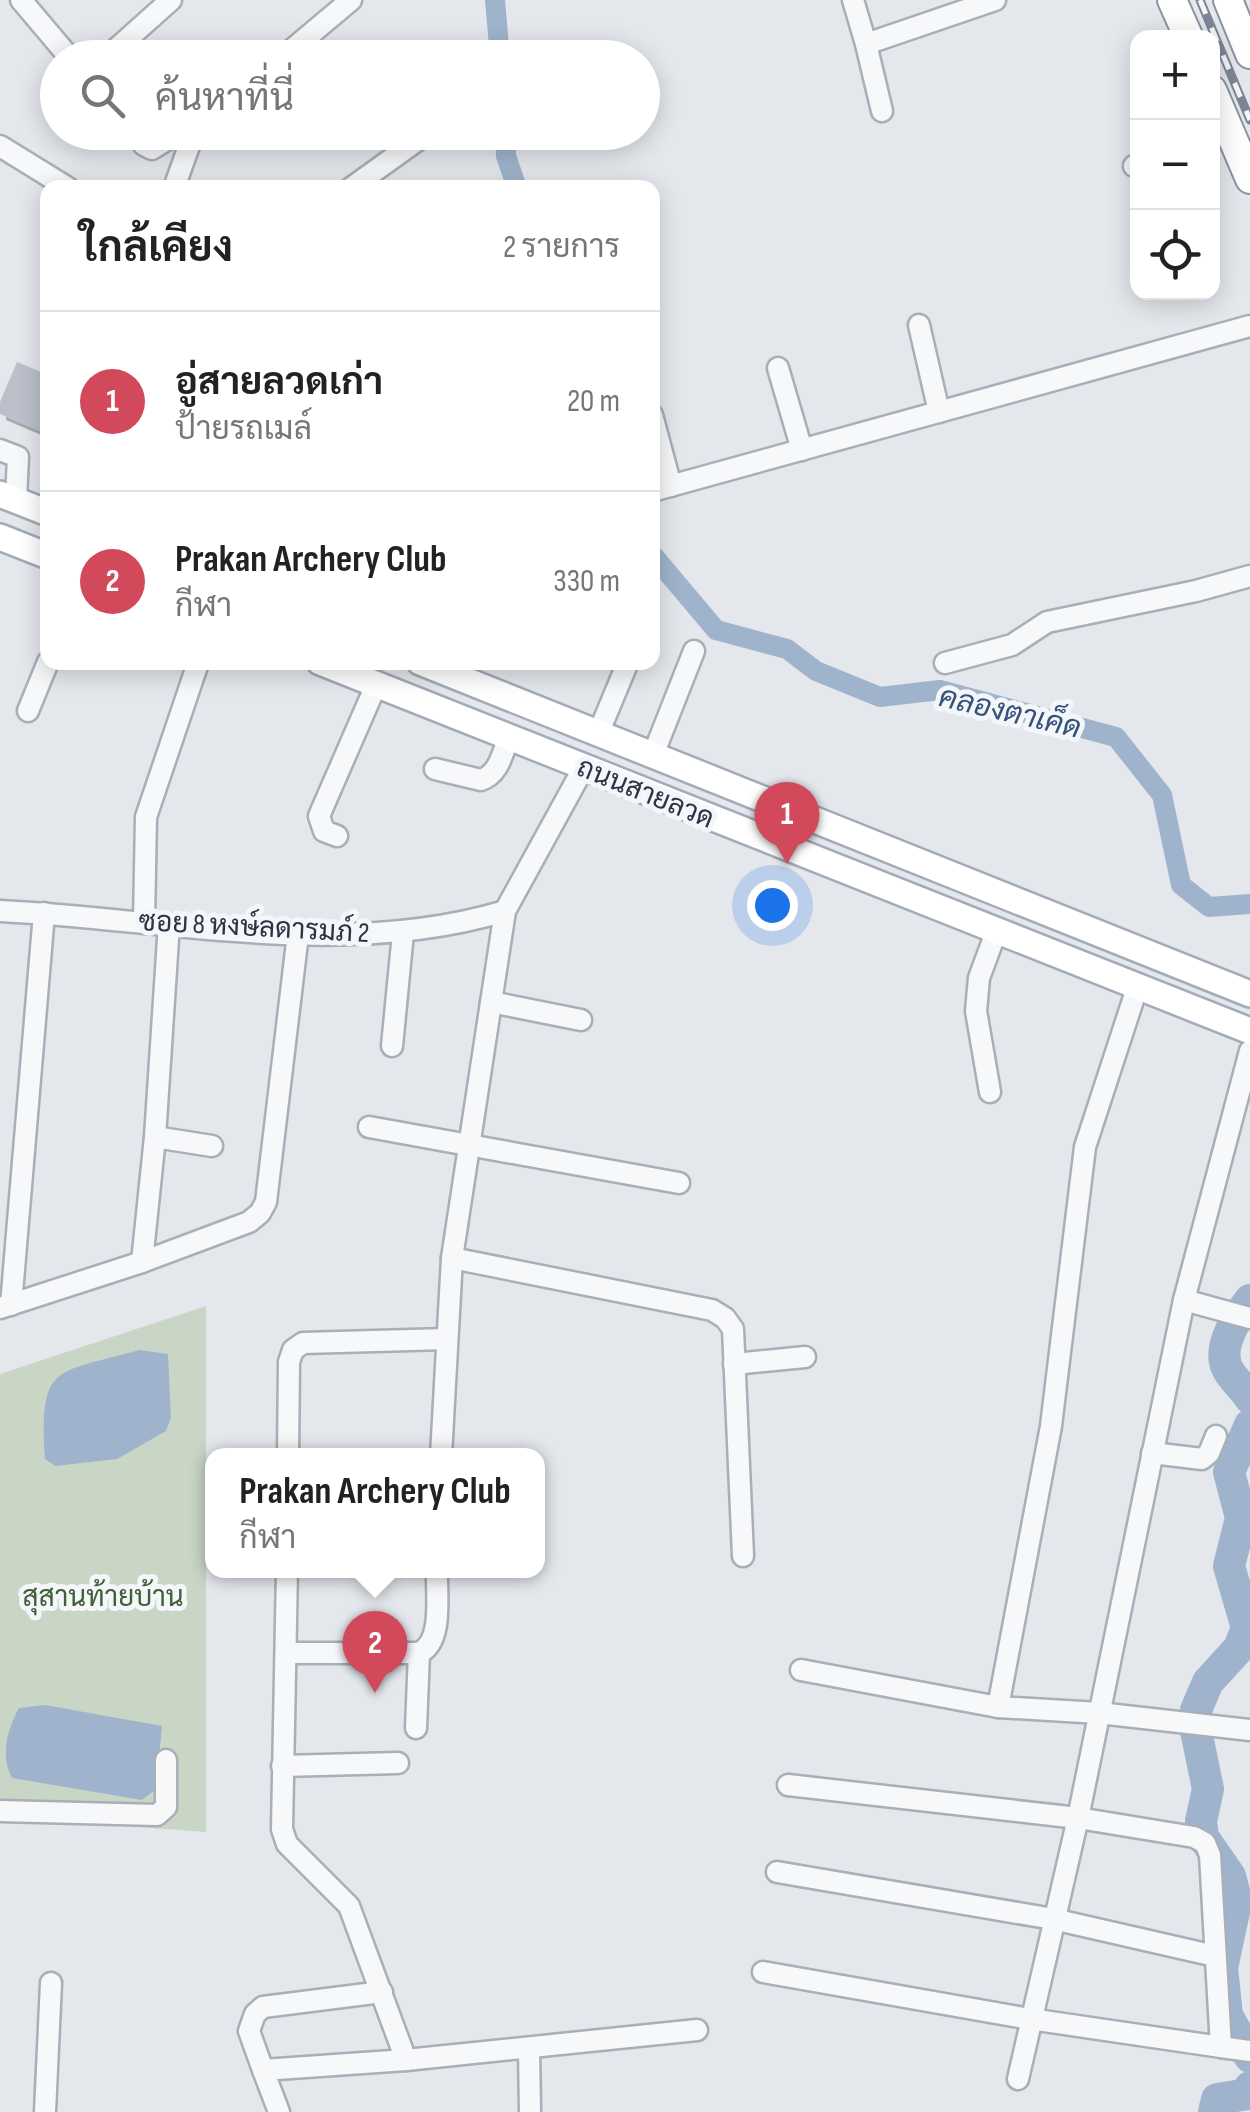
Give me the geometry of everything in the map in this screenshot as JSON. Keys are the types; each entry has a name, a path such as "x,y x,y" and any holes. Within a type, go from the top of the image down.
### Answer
{"highway":[{"path":"1172,0 1185,30"},
{"path":"1228,0 1250,54"},
{"path":"1221,130 1250,179"}],"main road":[{"path":"8,497 40,509"},
{"path":"0,537 40,553"},
{"name":"ถนนสายลวด","path":"339,670 1250,1031"},
{"name":"ถนนสายลวด","path":"446,670 1250,994"}],"street":[{"path":"21,0 55,40"},
{"path":"126,40 171,0"},
{"path":"852,0 882,111"},
{"path":"866,44 995,0"},
{"path":"301,40 341,3"},
{"path":"0,146 55,180"},
{"path":"177,180 186,150"},
{"path":"361,180 404,150"},
{"path":"919,325 938,412"},
{"path":"662,489 1250,326"},
{"path":"778,368 802,450"},
{"path":"0,450 18,457 8,497"},
{"path":"945,663 1012,646 1047,622 1250,576"},
{"path":"653,756 694,651"},
{"path":"28,711 45,670"},
{"path":"144,921 146,817 195,670"},
{"path":"598,734 625,670"},
{"path":"337,836 324,831 319,816 376,685"},
{"path":"436,769 481,780 488,778 496,770 509,737"},
{"path":"442,1448 452,1258 505,911 584,767"},
{"name":"ซอย 8 หงษ์ลดารมภ์ 2","path":"0,911 298,934 403,933 461,924 505,911"},
{"path":"44,913 5,1306 142,1262 248,1222 260,1213 266,1202 298,934"},
{"path":"142,1262 155,1138 169,924"},
{"path":"990,1092 976,1010 979,978 996,932"},
{"path":"392,1046 403,933"},
{"path":"998,1708 1051,1426 1086,1147 1137,988"},
{"path":"491,1002 581,1020"},
{"path":"1018,2079 1078,1818 1184,1300 1250,1051"},
{"path":"369,1126 679,1183"},
{"path":"155,1138 212,1146"},
{"path":"452,1258 712,1310 725,1318 733,1330 744,1556"},
{"path":"1184,1300 1250,1318"},
{"path":"288,1448 289,1362 293,1350 303,1342 446,1340"},
{"path":"734,1364 805,1357"},
{"path":"1152,1453 1202,1459 1210,1452 1216,1436"},
{"path":"287,1578 282,1829 287,1844 349,1906 406,2060"},
{"path":"286,1652 419,1654 432,1645 437,1578"},
{"path":"416,1728 419,1654"},
{"path":"801,1670 998,1708 1250,1730"},
{"path":"0,1811 156,1816 166,1807 166,1760"},
{"path":"282,1766 398,1762"},
{"path":"788,1785 1078,1818 1194,1837 1205,1843 1210,1855 1222,2047"},
{"path":"777,1872 1053,1919 1215,1956"},
{"path":"764,1972 1030,2019 1250,2051"},
{"path":"46,2112 51,1983"},
{"path":"278,2112 249,2031 255,2014 263,2008 382,1992"},
{"path":"264,2070 406,2060 696,2030"},
{"path":"529,2048 530,2112"}],"green space":[{"name":"สุสานท้ายบ้าน","path":"206,1306 206,1832 0,1817 0,1374"}],"water":[{"path":"139,1350 168,1354 171,1418 166,1431 117,1459 55,1466 45,1459 45,1404 58,1377 71,1369"},
{"path":"45,1705 162,1726 156,1789 142,1800 12,1778 6,1752 15,1716 19,1708"}],"building":[{"path":"17,362 40,372 40,431 0,414 0,402"}],"waterway":[{"name":"คลองตาเค็ด","path":"495,0 498,40"},
{"name":"คลองตาเค็ด","path":"506,150 514,180"},
{"name":"คลองตาเค็ด","path":"660,564 716,630 787,649 816,671 880,697 940,690 1116,737 1162,795 1181,885 1209,907 1250,904"},
{"name":"คลองตาเค็ด","path":"1250,1300 1233,1325 1224,1355 1230,1373 1250,1398"},
{"name":"คลองตาเค็ด","path":"1250,1425 1229,1472 1241,1518 1229,1566 1247,1628 1239,1648 1208,1682 1196,1710 1195,1726 1208,1789 1201,1821 1203,1837 1230,1876 1234,1891 1235,1907 1222,1968 1227,2015 1250,2057"},
{"name":"คลองตาเค็ด","path":"1214,2112 1217,2099 1248,2094 1250,2087"}],"railway":[{"path":"1200,0 1250,120"}],"place":[{"name":"อู่สายลวดเก่า","path":"787,864"},
{"name":"Prakan Archery Club","path":"375,1693"}]}
